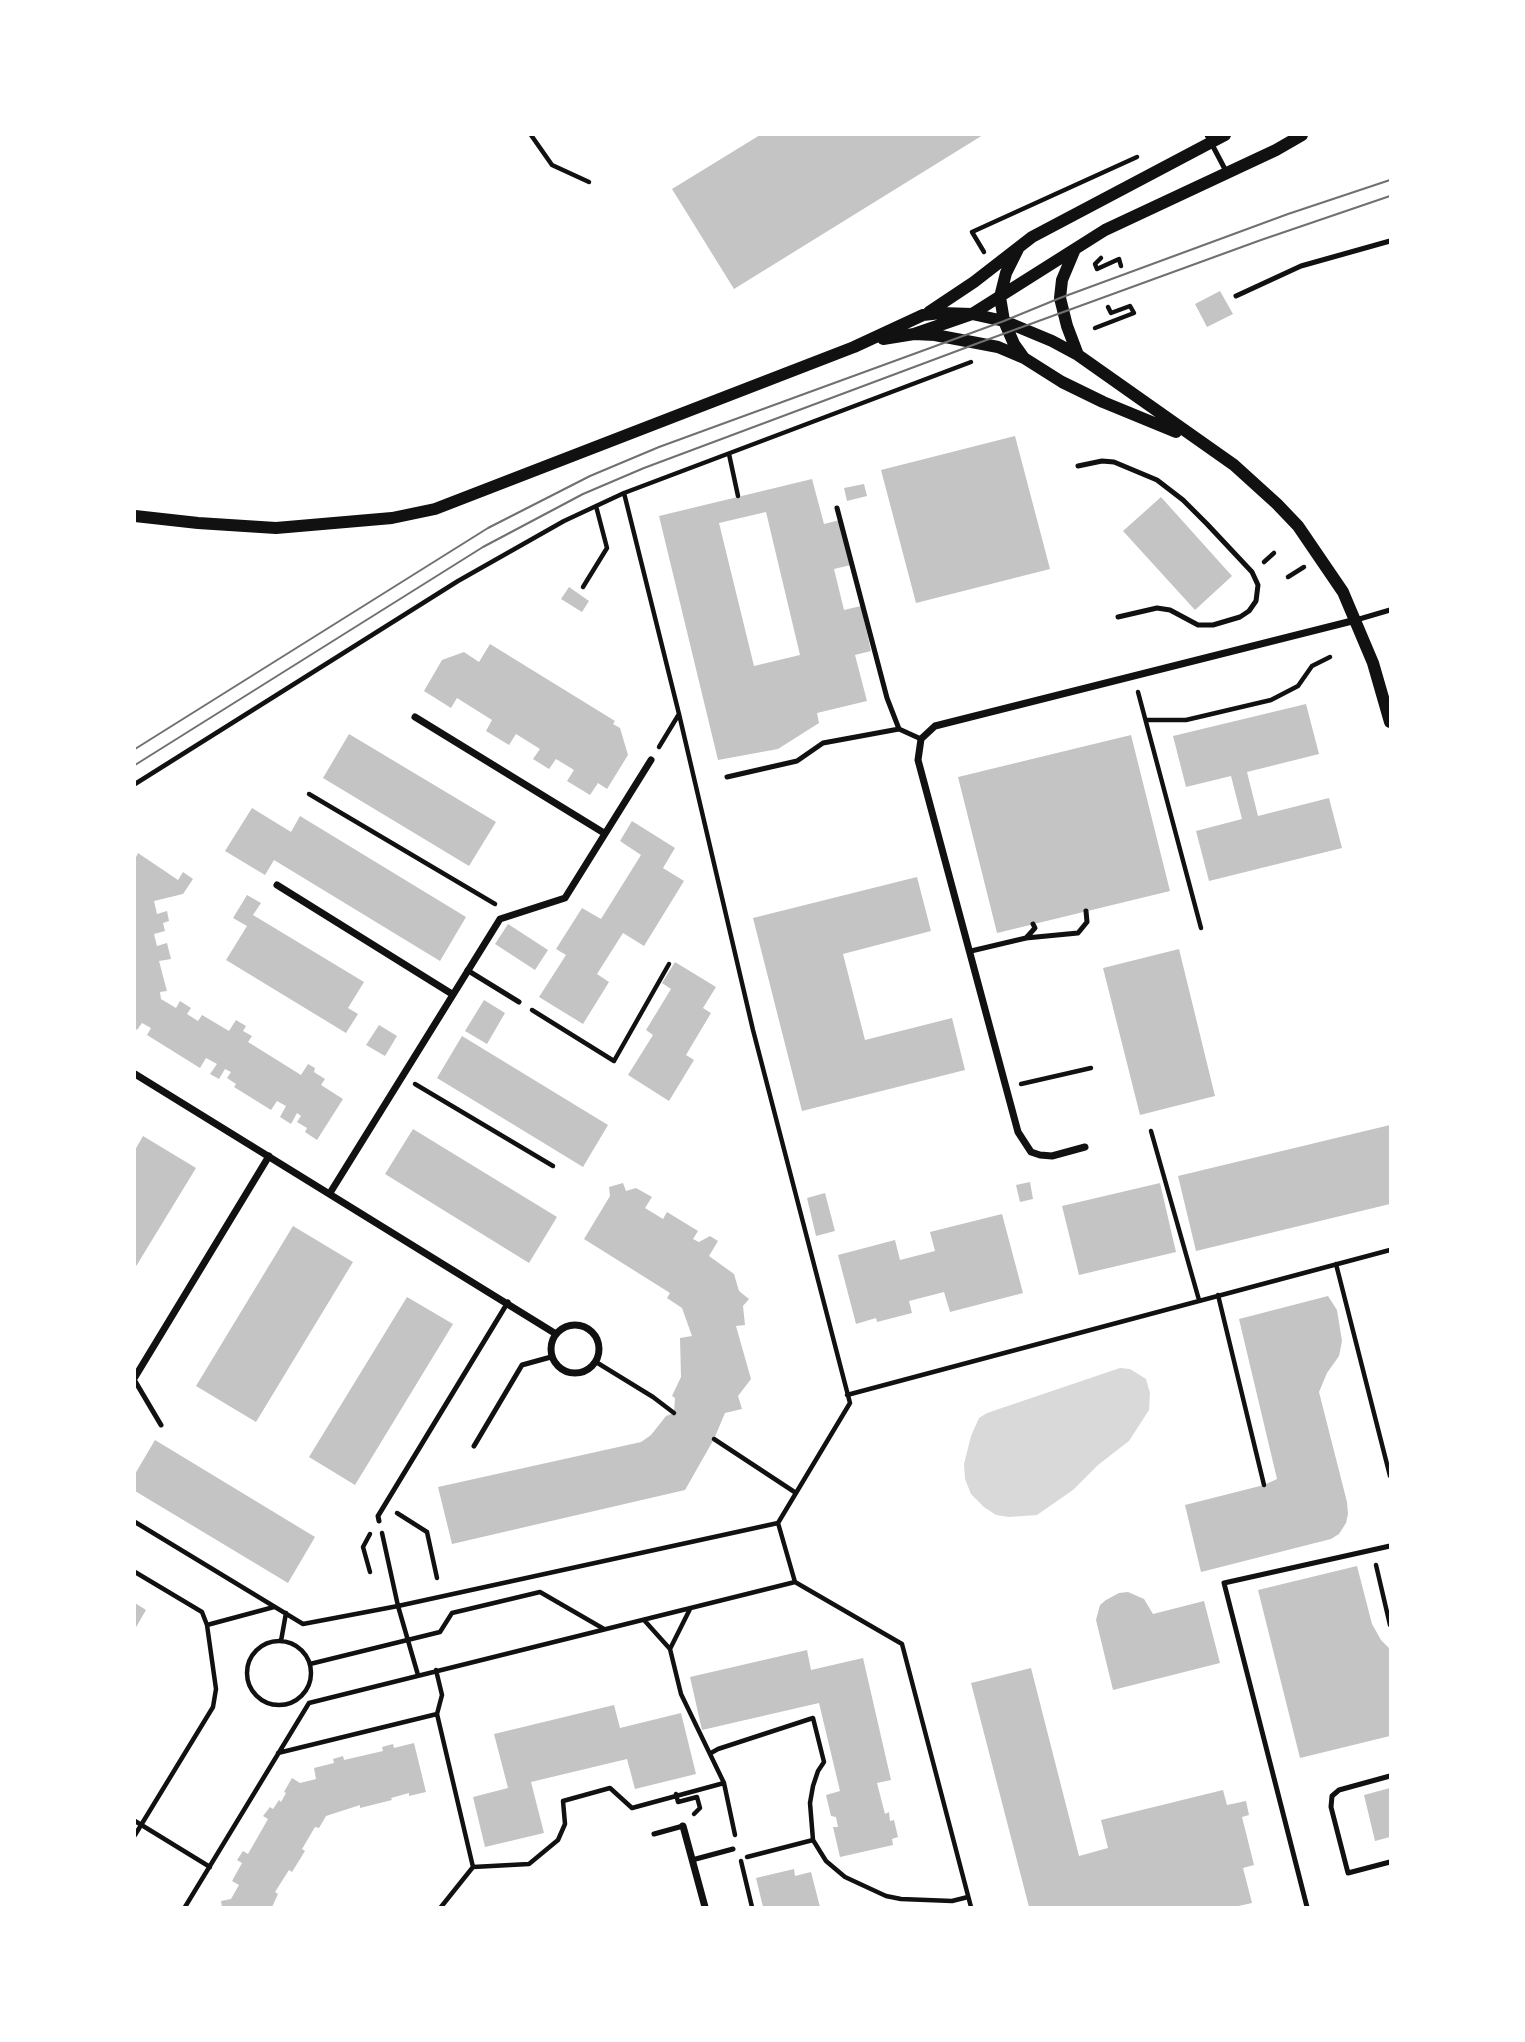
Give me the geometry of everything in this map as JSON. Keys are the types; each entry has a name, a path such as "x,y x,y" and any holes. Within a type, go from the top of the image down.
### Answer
{"street":[{"path":"135,516 276,528 392,518 435,509 854,347 922,316 1046,229 1209,139 1225,135"},
{"path":"854,347 914,334 972,314 1105,230 1276,150 1302,135"},
{"path":"1020,246 1006,273 1000,297 1004,321 1014,344 1024,358"},
{"path":"1075,249 1066,267 1060,298 1078,355"},
{"path":"922,316 941,313 972,314 1004,321 1052,341 1078,355 1254,481 1298,526 1343,593 1373,663 1390,722"},
{"path":"914,334 981,342 1024,358 1062,382 1103,402 1199,441"},
{"path":"1085,1147 1052,1156 1040,1155 1031,1152 1018,1132 918,760 921,739 935,726 1356,620"},
{"path":"415,717 604,833"},
{"path":"330,1193 500,919 565,898 651,760"},
{"path":"276,885 453,994"},
{"path":"135,1074 556,1334"},
{"path":"135,1379 269,1156"},
{"path":"573,1325 586,1327 598,1343 596,1362 585,1372 572,1374 559,1368 551,1357 550,1345 556,1334 573,1325"},
{"path":"683,1826 705,1907"}],"lane":[{"path":"1209,139 1227,173"},
{"path":"1236,296 1301,266 1390,240"},
{"path":"1078,466 1102,461 1114,462 1157,480 1184,500 1208,524 1252,572 1258,585 1256,601 1249,611 1240,617 1213,625 1198,625 1170,610 1157,608 1118,617"},
{"path":"837,508 882,684 899,729"},
{"path":"1356,620 1390,610"},
{"path":"727,777 797,761 823,743 899,729 921,739"},
{"path":"971,951 1026,938 1079,933 1087,922 1086,911"},
{"path":"1026,938 1035,928 1033,924"},
{"path":"467,970 519,1002"},
{"path":"379,1521 377,1516 508,1302"},
{"path":"474,1446 522,1365 551,1357"},
{"path":"135,1379 161,1425"},
{"path":"1307,1907 1224,1583 1390,1546"},
{"path":"1390,1776 1339,1790 1332,1797 1331,1807 1348,1873 1390,1862"},
{"path":"654,1834 683,1826"},
{"path":"692,1860 735,1848"}],"path":[{"path":"531,135 552,165 589,182"},
{"path":"986,255 972,232 1149,152"},
{"path":"1097,269 1119,259 1121,266"},
{"path":"1095,328 1133,313 1130,306 1111,313 1108,307"},
{"path":"135,783 458,581 532,538 624,493 978,359"},
{"path":"729,454 738,496"},
{"path":"135,1522 303,1624 398,1606 778,1523 850,1403 753,1030 624,493"},
{"path":"583,587 607,548 596,506"},
{"path":"1146,720 1186,720 1271,700 1298,686 1312,666 1330,657"},
{"path":"1134,677 1200,929"},
{"path":"651,760 679,714"},
{"path":"309,794 512,914"},
{"path":"519,1002 614,1061 670,964"},
{"path":"1027,1083 1091,1068"},
{"path":"402,1076 553,1166"},
{"path":"1151,1131 1199,1300"},
{"path":"847,1395 1390,1250"},
{"path":"1336,1264 1390,1476"},
{"path":"1218,1295 1264,1485"},
{"path":"596,1362 674,1413"},
{"path":"714,1439 796,1493"},
{"path":"384,1505 427,1532 437,1578"},
{"path":"778,1523 795,1582 902,1644 971,1907"},
{"path":"370,1572 363,1547 370,1535 381,1531 398,1606 418,1675"},
{"path":"1373,1550 1390,1625"},
{"path":"135,1572 202,1612 216,1675 213,1707 135,1835"},
{"path":"185,1907 309,1703 795,1582"},
{"path":"310,1664 440,1632 452,1613 540,1592 604,1629"},
{"path":"207,1625 275,1607"},
{"path":"670,1649 691,1608"},
{"path":"281,1641 286,1613"},
{"path":"644,1620 670,1649 681,1694 724,1783 735,1848"},
{"path":"281,1641 299,1647 310,1664 311,1680 302,1696 294,1702 275,1706 257,1697 247,1679 246,1670 255,1651 262,1645 281,1641"},
{"path":"436,1670 442,1695 437,1714 472,1867"},
{"path":"302,1696 309,1703"},
{"path":"278,1754 437,1714"},
{"path":"711,1753 813,1718 824,1762 818,1771 810,1803 813,1840 826,1861 845,1877 886,1896 952,1901 968,1897"},
{"path":"441,1907 472,1867 529,1864 558,1840 565,1824 563,1801 610,1787 632,1808 724,1783"},
{"path":"677,1794 678,1802 694,1798"},
{"path":"135,1821 210,1867"},
{"path":"752,1907 740,1859 813,1840"}],"shaded area":[{"path":"1120,1368 1130,1369 1146,1379 1150,1393 1149,1410 1129,1441 1098,1465 1073,1490 1037,1515 1009,1517 996,1515 971,1494 965,1479 964,1464 979,1418"}],"building":[{"path":"760,135 983,135 734,289 672,189"},
{"path":"1220,291 1233,314 1207,327 1195,304"},
{"path":"1015,436 1050,569 916,603 881,470"},
{"path":"812,479 824,524 840,520 851,565 834,569 844,610 861,606 871,651 855,655 867,701 817,713 819,723 778,749 718,760 659,516","holes":["766,512 800,655 754,666 719,523"]},
{"path":"864,484 867,496 847,501 844,488"},
{"path":"1161,497 1232,576 1195,610 1123,531"},
{"path":"569,587 589,601 582,612 561,599"},
{"path":"490,644 615,721 613,724 620,728 628,755 607,789 598,783 590,795 567,781 574,770 556,759 549,769 533,759 540,749 516,734 509,745 486,731 492,720 457,698 451,708 424,691 442,660 464,652 479,662"},
{"path":"1306,704 1319,754 1247,772 1258,816 1329,798 1342,848 1209,881 1196,831 1242,819 1231,776 1186,787 1173,736"},
{"path":"349,734 496,822 469,866 323,778"},
{"path":"1131,735 1170,891 997,933 958,777"},
{"path":"252,808 291,832 300,816 466,917 440,961 274,860 265,875 225,851"},
{"path":"632,821 675,848 663,868 684,881 644,946 623,933 597,974 609,982 583,1024 539,997 566,955 556,949 582,908 601,919 641,855 620,841"},
{"path":"138,853 178,880 183,872 193,879 183,894 154,901 157,914 167,911 169,921 163,923 165,931 154,934 157,946 167,943 171,959 159,961 167,991 160,992 161,999 176,1008 180,1001 191,1008 187,1014 198,1021 202,1015 229,1031 236,1020 246,1026 243,1031 252,1036 248,1042 301,1075 308,1064 315,1068 314,1072 325,1079 321,1085 343,1099 317,1140 305,1132 307,1128 297,1122 301,1116 297,1113 291,1124 280,1117 286,1106 277,1101 271,1110 234,1087 236,1084 227,1078 231,1072 225,1069 219,1079 210,1074 217,1064 206,1058 200,1068 147,1035 151,1028 142,1023 137,1030 135,1028 135,859"},
{"path":"917,877 931,931 843,954 865,1040 952,1018 965,1070 802,1111 753,918"},
{"path":"247,895 261,903 253,915 364,982 348,1008 358,1014 346,1033 226,960 247,926 233,918"},
{"path":"508,924 548,950 535,970 495,944"},
{"path":"1179,949 1215,1096 1140,1115 1103,968"},
{"path":"675,962 716,987 703,1008 711,1013 686,1055 694,1060 669,1101 628,1075 653,1035 646,1030 671,989 662,983"},
{"path":"484,1000 505,1013 487,1044 465,1031"},
{"path":"379,1025 397,1036 385,1056 366,1045"},
{"path":"462,1036 608,1125 583,1167 437,1078"},
{"path":"1390,1125 1390,1204 1196,1251 1178,1176"},
{"path":"413,1129 557,1217 529,1263 385,1174"},
{"path":"143,1136 196,1168 135,1268 135,1150"},
{"path":"1030,1182 1033,1199 1020,1202 1016,1185"},
{"path":"623,1183 626,1191 636,1188 652,1197 645,1208 663,1219 667,1212 698,1231 693,1239 699,1242 710,1236 718,1241 709,1256 734,1274 739,1291 749,1299 743,1306 745,1325 736,1326 751,1379 738,1396 742,1409 725,1413 714,1439 685,1490 452,1544 438,1487 641,1442 651,1435 666,1416 674,1413 675,1398 672,1396 681,1377 680,1338 692,1336 682,1308 667,1298 670,1293 584,1239 610,1196 609,1187"},
{"path":"1160,1183 1176,1252 1079,1275 1062,1206"},
{"path":"825,1193 835,1231 816,1236 807,1198"},
{"path":"1002,1214 1023,1293 950,1312 944,1292 909,1301 912,1313 856,1324 838,1255 895,1240 900,1260 935,1251 930,1232"},
{"path":"293,1226 353,1262 256,1422 196,1386"},
{"path":"1328,1296 1337,1310 1342,1341 1339,1356 1327,1373 1319,1392 1347,1502 1346,1523 1339,1534 1331,1539 1201,1572 1185,1505 1264,1485 1277,1479 1239,1319"},
{"path":"407,1297 453,1324 355,1485 309,1457"},
{"path":"155,1440 315,1537 288,1583 135,1491 135,1474"},
{"path":"1357,1566 1372,1624 1390,1649 1390,1736 1300,1758 1258,1590"},
{"path":"1128,1592 1144,1599 1153,1614 1204,1601 1220,1663 1113,1690 1096,1620 1100,1605 1119,1593"},
{"path":"135,1603 146,1610 135,1629"},
{"path":"807,1650 811,1670 863,1658 891,1780 877,1783 885,1814 889,1812 890,1821 894,1820 898,1837 892,1839 893,1845 840,1857 833,1827 838,1827 836,1817 831,1816 826,1795 840,1791 819,1703 702,1730 690,1677"},
{"path":"1031,1668 1079,1856 1108,1848 1101,1820 1223,1790 1227,1805 1246,1801 1249,1815 1242,1817 1254,1865 1243,1868 1252,1903 1234,1907 1029,1907 971,1683"},
{"path":"614,1705 620,1728 681,1713 696,1774 635,1789 627,1759 531,1782 544,1833 485,1847 473,1797 508,1788 494,1734"},
{"path":"414,1743 426,1792 409,1796 409,1793 391,1798 392,1800 360,1808 360,1805 326,1816 319,1828 315,1827 302,1849 305,1851 275,1892 278,1894 272,1907 222,1907 221,1901 231,1899 239,1885 232,1881 242,1863 237,1860 243,1851 248,1854 268,1819 263,1816 270,1807 273,1809 279,1800 281,1802 292,1778 300,1783 316,1779 314,1768 334,1763 333,1759 343,1756 344,1760 383,1751 382,1747 393,1744 394,1748"},
{"path":"1390,1788 1390,1837 1375,1841 1364,1795"},
{"path":"794,1869 795,1876 811,1872 820,1907 763,1907 756,1878"}],"tram line":[{"path":"135,749 488,528 590,476 659,447 1060,298 1288,214 1390,180"},
{"path":"135,765 483,547 583,494 644,468 981,342 1390,196"}]}
